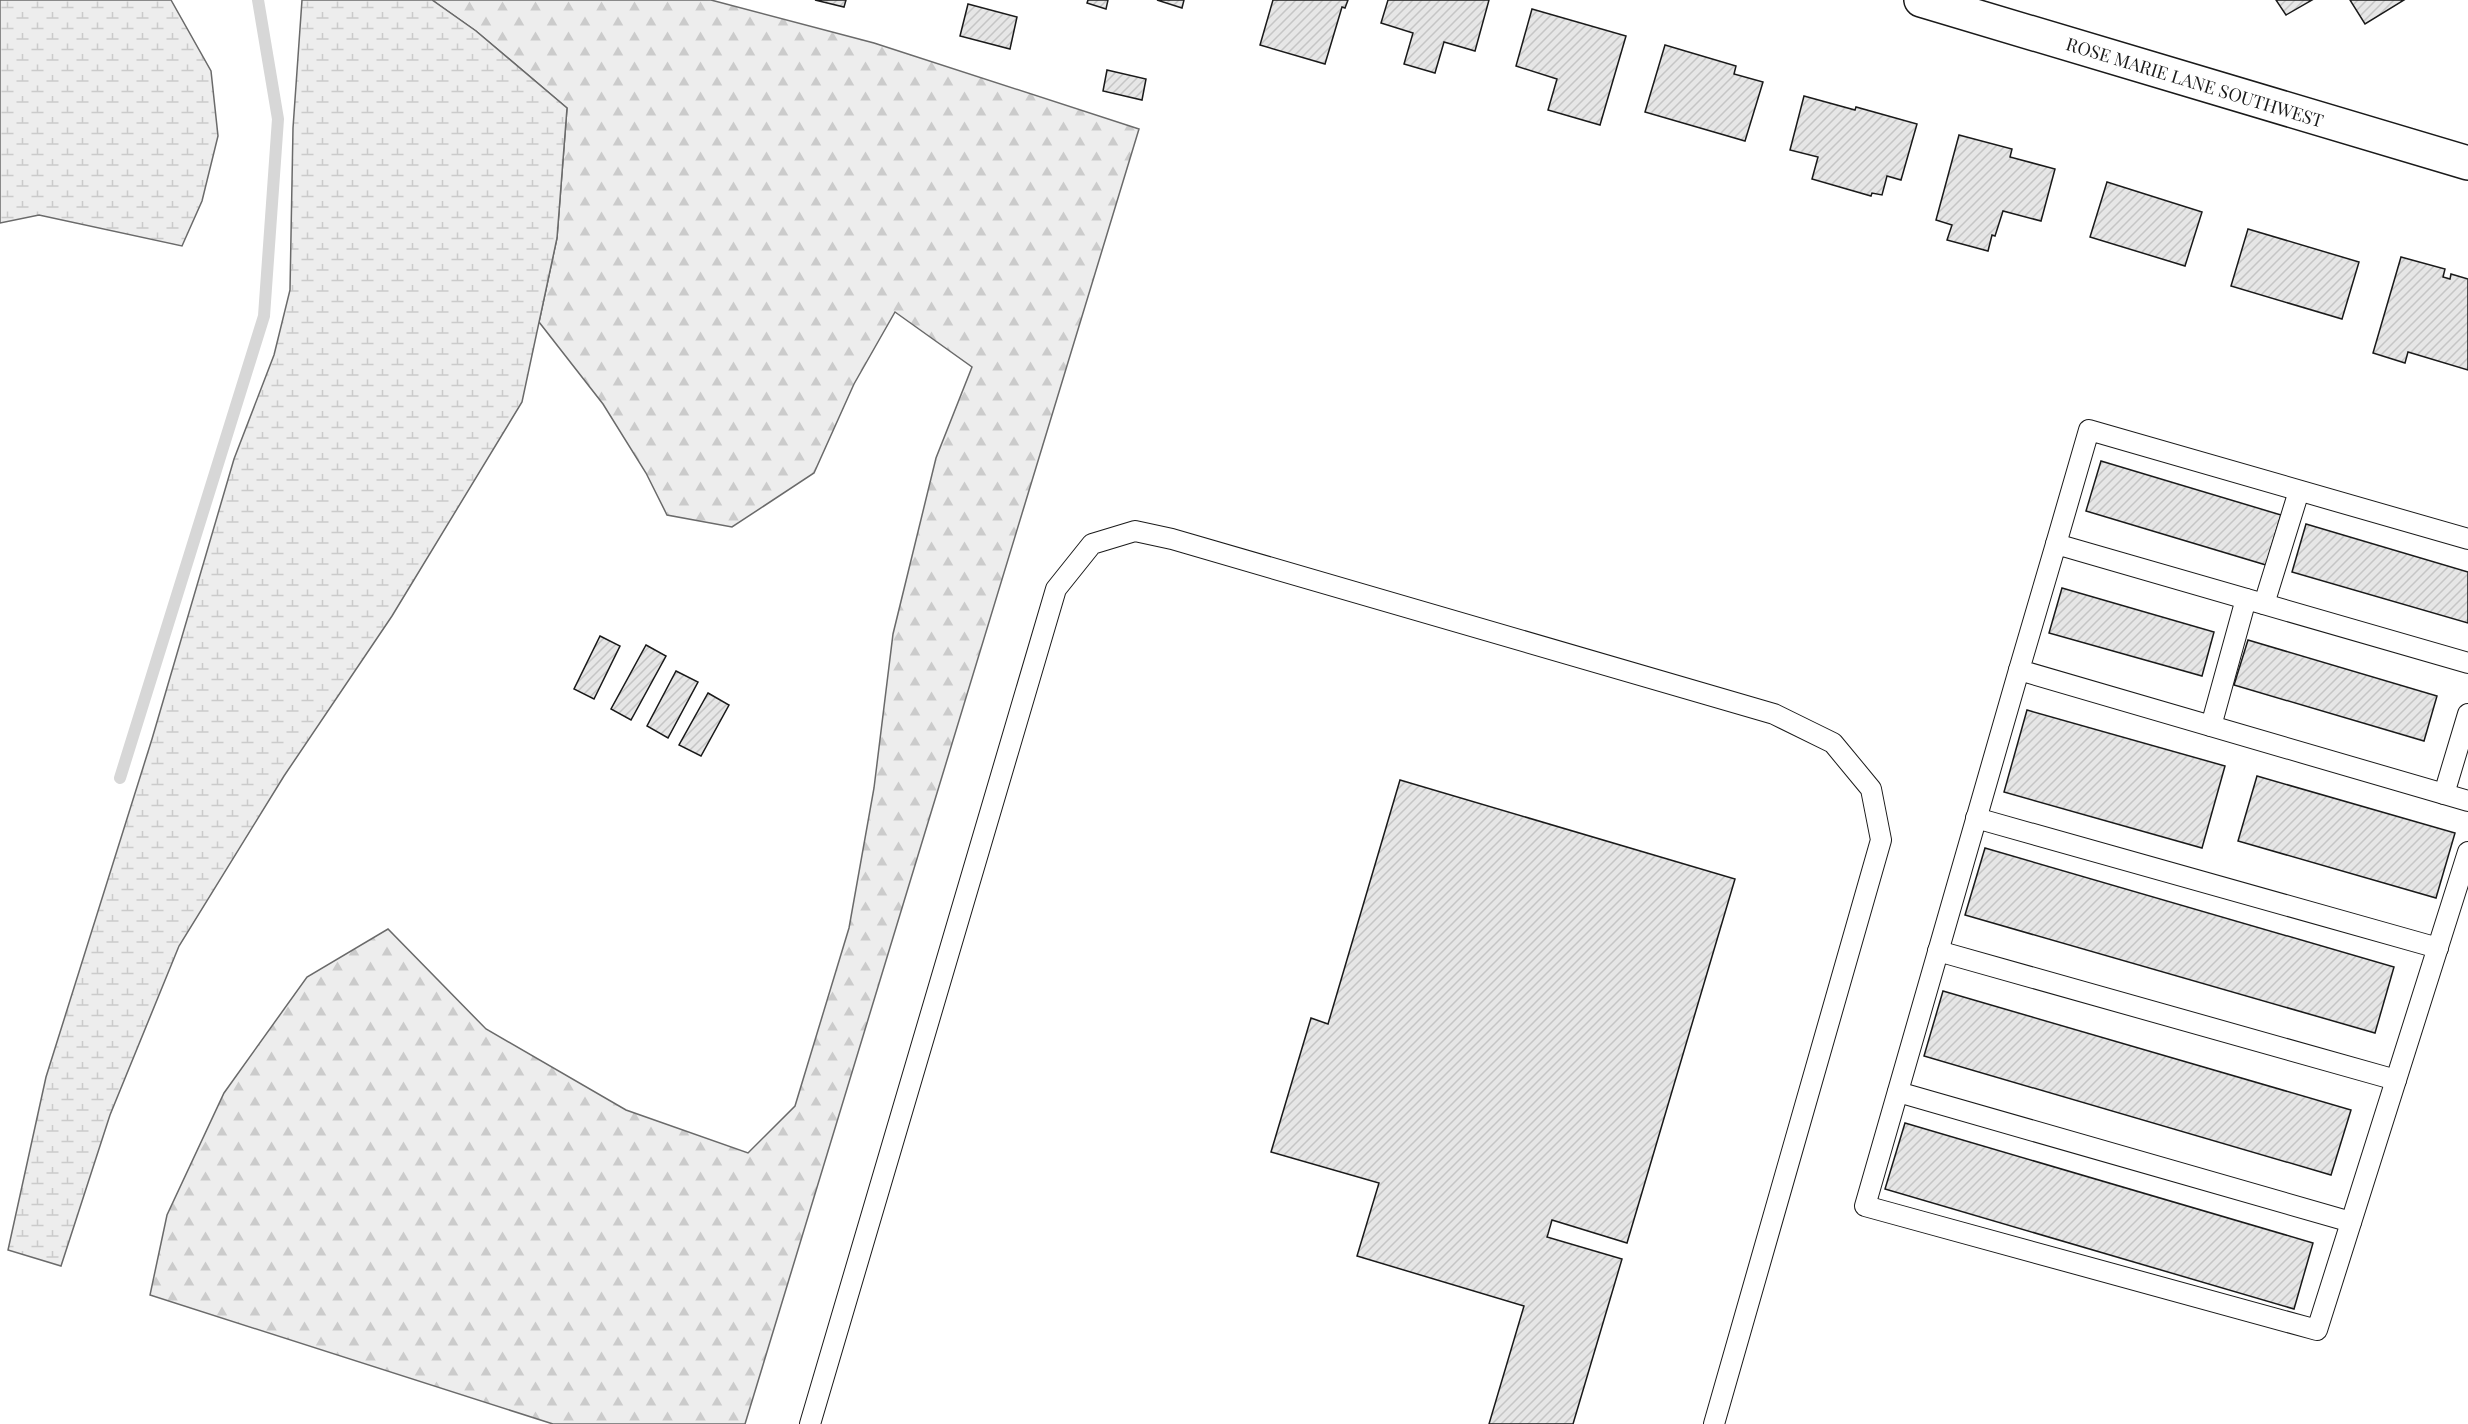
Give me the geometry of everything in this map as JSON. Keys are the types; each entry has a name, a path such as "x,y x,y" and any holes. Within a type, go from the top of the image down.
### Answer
{"street":[{"name":"ROSE MARIE LANE SOUTHWEST","path":"1925,1 2468,163"}],"lane":[{"path":"2468,539 2089,430 1865,1206 2317,1330 2468,852"},
{"path":"2211,726 2255,602 2299,491"},
{"path":"810,1424 1056,589 1092,544 1135,531 1172,539 1774,714 1833,743 1870,789 1881,840 1714,1424"},
{"path":"2056,544 2468,663"},
{"path":"2019,670 2468,801"},
{"path":"2444,794 2468,714"},
{"path":"1976,818 2438,948"},
{"path":"1938,951 2396,1080"},
{"path":"1898,1092 2351,1222"}],"green space":[{"path":"0,0 171,0 211,71 218,136 202,201 182,246 39,215 0,223"},
{"path":"302,0 432,0 476,31 567,108 557,238 522,402 392,616 284,776 179,946 110,1115 61,1266 8,1250 46,1077 152,739 234,459 274,355 290,290 293,128"},
{"path":"432,0 711,0 874,43 1139,129 745,1424 553,1424 150,1295 167,1215 224,1093 307,977 388,929 486,1029 626,1110 748,1153 795,1106 849,928 874,788 893,634 936,458 972,367 895,312 854,384 814,473 732,527 667,515 646,473 603,404 539,322 557,238 567,108 476,31"}],"building":[{"path":"815,0 846,0 844,7"},
{"path":"1088,0 1108,0 1106,9 1087,3"},
{"path":"1157,0 1184,0 1182,8"},
{"path":"1273,0 1348,0 1345,8 1342,7 1325,64 1260,45"},
{"path":"1388,0 1489,0 1475,51 1444,42 1435,73 1404,64 1413,33 1381,23"},
{"path":"2276,0 2312,0 2286,15"},
{"path":"2350,0 2404,0 2365,24"},
{"path":"968,4 1017,17 1010,49 960,36"},
{"path":"1532,9 1626,36 1600,125 1548,110 1557,79 1516,66"},
{"path":"1665,45 1736,66 1734,74 1763,82 1745,141 1645,112"},
{"path":"1107,70 1146,79 1142,100 1103,91"},
{"path":"1804,96 1855,110 1856,107 1917,124 1901,180 1887,176 1882,195 1872,193 1871,196 1812,179 1818,157 1790,150"},
{"path":"1959,135 2012,149 2010,157 2055,169 2041,221 2003,211 1995,236 1992,235 1988,251 1947,240 1952,225 1936,220"},
{"path":"2107,182 2202,212 2185,266 2090,237"},
{"path":"2248,229 2359,262 2342,319 2231,286"},
{"path":"2401,257 2445,269 2443,277 2450,279 2451,274 2468,279 2468,370 2408,352 2405,363 2373,353"},
{"path":"2101,461 2281,515 2266,565 2086,511"},
{"path":"2306,524 2468,572 2468,623 2292,572"},
{"path":"2062,588 2214,632 2202,676 2049,633"},
{"path":"600,636 620,646 594,699 574,689"},
{"path":"2248,640 2437,696 2424,741 2234,685"},
{"path":"646,645 666,656 631,720 611,709"},
{"path":"676,671 698,682 668,738 647,726"},
{"path":"708,693 729,705 701,756 679,745"},
{"path":"2027,710 2225,766 2202,848 2004,792"},
{"path":"2257,776 2455,833 2436,898 2238,841"},
{"path":"1400,780 1735,879 1627,1243 1552,1220 1547,1237 1622,1259 1573,1424 1489,1424 1524,1306 1357,1256 1379,1183 1271,1152 1311,1018 1328,1024"},
{"path":"1985,848 2394,967 2375,1033 1965,915"},
{"path":"1943,991 2351,1110 2331,1175 1924,1056"},
{"path":"1905,1123 2313,1243 2294,1309 1885,1189"}],"waterway":[{"path":"120,778 264,316 278,119 258,0"}]}
